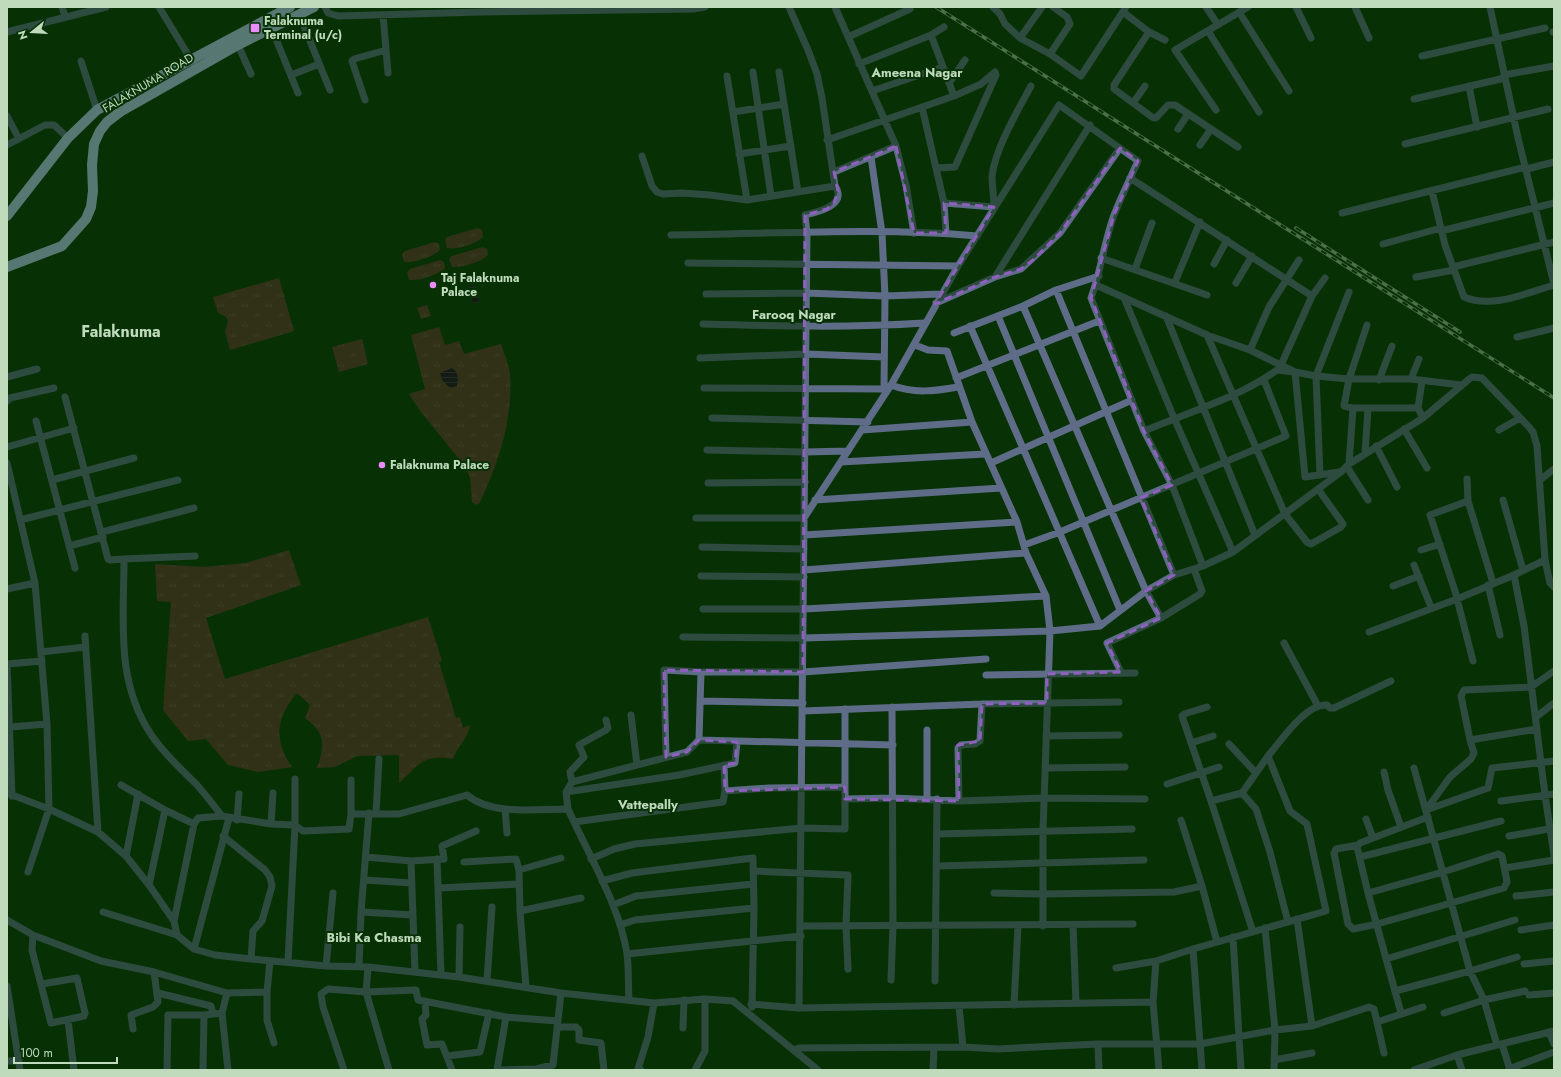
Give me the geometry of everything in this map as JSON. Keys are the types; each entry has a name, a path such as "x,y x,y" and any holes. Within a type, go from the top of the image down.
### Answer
{"highway":[{"name":"FALAKNUMA ROAD","path":"7,267 62,246 86,219 91,207 93,191 92,165 94,144 100,130 107,122 120,112 194,65 290,7"},
{"name":"FALAKNUMA ROAD","path":"7,216 68,138 97,110 137,88 238,45 271,27 314,7"}],"street":[{"path":"62,7 65,16"},
{"path":"7,32 65,16 106,7"},
{"path":"159,7 194,65"},
{"path":"325,7 328,13 338,16 693,9 705,7"},
{"path":"789,7 817,74 822,98 827,140 834,172 835,186 838,191 838,198 834,204 827,209 805,215 807,233 806,390 802,874 799,1008"},
{"path":"1020,38 1042,7"},
{"path":"1050,54 1070,24 1067,17 1053,7"},
{"path":"1206,7 1218,25"},
{"path":"1216,110 1175,50 1218,25 1239,10 1248,7"},
{"path":"1296,7 1311,38"},
{"path":"1354,7 1369,38"},
{"path":"1432,191 1441,229 1464,297 1474,301 1486,303 1554,284 1518,138 1490,7"},
{"path":"838,8 859,64 896,146 906,185 914,233"},
{"path":"995,8 1005,24 1020,38 1050,54 1081,76 1125,9 1149,32 1164,40"},
{"path":"848,37 910,9"},
{"path":"1239,10 1289,91"},
{"path":"299,14 330,90"},
{"path":"383,15 388,73"},
{"path":"271,27 298,93"},
{"path":"859,64 931,35 944,27"},
{"path":"1422,56 1545,28"},
{"path":"1208,31 1258,112"},
{"path":"1149,32 1113,88 1156,118 1168,105 1171,104 1238,147"},
{"path":"931,35 954,96"},
{"path":"238,45 250,74"},
{"path":"365,100 352,61 354,59 386,50"},
{"path":"949,83 965,60"},
{"path":"82,61 97,110"},
{"path":"291,75 320,64"},
{"path":"1414,99 1505,76 1554,66"},
{"path":"872,91 943,67"},
{"path":"753,72 771,196"},
{"path":"779,72 798,192"},
{"path":"827,140 954,96 981,84 993,72 996,72 955,167 937,168"},
{"path":"727,76 747,200"},
{"path":"994,207 992,176 1001,146 1012,121 1031,86"},
{"path":"1133,103 1145,86"},
{"path":"1469,86 1477,127"},
{"path":"733,112 784,104"},
{"path":"804,518 868,422 885,391 891,385 915,345 924,323 941,294 994,207 1059,106 1090,126 1138,161 1114,215 1101,258 1099,276 1091,298 1144,431 1172,484 1203,566"},
{"path":"922,107 944,203 946,233"},
{"path":"1406,144 1548,109"},
{"path":"1178,129 1188,114"},
{"path":"7,116 19,138"},
{"path":"7,146 45,124 54,125 68,138"},
{"path":"995,277 1090,126"},
{"path":"1200,145 1211,129"},
{"path":"739,154 791,146"},
{"path":"834,172 896,146"},
{"path":"936,303 995,277 1021,269 1060,232 1120,148"},
{"path":"642,156 652,186 657,192 664,194 682,193 710,195 747,200 835,186"},
{"path":"871,157 882,233 882,264 885,296 885,391"},
{"path":"1342,213 1554,162"},
{"path":"1130,178 1312,296"},
{"path":"944,203 994,207"},
{"path":"1383,244 1554,203"},
{"path":"1175,282 1200,222"},
{"path":"1135,269 1152,223"},
{"path":"671,235 946,233 977,236"},
{"path":"1214,264 1227,240"},
{"path":"1416,277 1554,242"},
{"path":"1236,283 1252,256"},
{"path":"1101,258 1175,282 1207,295"},
{"path":"1250,350 1269,308 1299,260"},
{"path":"688,263 958,266"},
{"path":"954,333 1024,306 1056,290 1099,276"},
{"path":"1281,365 1312,296 1325,278"},
{"path":"1096,285 1126,300 1207,335 1250,350 1295,372"},
{"path":"1056,290 1174,575"},
{"path":"1320,475 1316,376 1349,292"},
{"path":"706,294 806,293 885,296 941,294"},
{"path":"1126,300 1174,418 1233,552"},
{"path":"1024,306 1111,511 1146,591 1160,618"},
{"path":"998,316 1120,610"},
{"path":"1166,316 1255,535"},
{"path":"956,378 1099,321"},
{"path":"703,324 884,326 924,323"},
{"path":"1367,325 1349,379 1344,406 1353,408 1418,408"},
{"path":"970,326 1100,626"},
{"path":"1517,337 1554,328"},
{"path":"1207,335 1285,514 1307,542 1311,544 1341,527 1342,522 1318,489"},
{"path":"915,345 928,350 947,351 958,387 972,422 1017,522 1026,553 1046,596 1050,631 1047,674 1042,831 1043,926"},
{"path":"1379,380 1392,346"},
{"path":"700,358 806,354 884,357"},
{"path":"1411,379 1419,359"},
{"path":"7,377 37,369"},
{"path":"1144,431 1233,395 1264,380 1277,370 1349,379 1411,379 1462,385"},
{"path":"1295,372 1305,477 1320,475 1346,468"},
{"path":"683,638 804,638 1050,631 1100,626 1146,591 1174,575 1203,566 1233,552 1364,454 1423,418 1472,378 1482,378 1533,432 1536,439 1540,480 1544,560 1550,583 1554,587"},
{"path":"1024,545 1111,511 1286,436 1264,380"},
{"path":"1422,381 1418,408 1423,418"},
{"path":"891,385 914,391 929,392 958,387"},
{"path":"7,401 10,398 54,388"},
{"path":"704,388 885,391"},
{"path":"65,397 109,560 195,556"},
{"path":"991,463 1132,400"},
{"path":"1353,408 1346,468 1368,500"},
{"path":"1364,454 1368,408"},
{"path":"712,418 868,422"},
{"path":"1499,430 1520,418"},
{"path":"36,421 75,568"},
{"path":"862,430 972,422"},
{"path":"7,447 74,428"},
{"path":"1404,429 1427,468"},
{"path":"1376,446 1397,487"},
{"path":"707,450 805,452 848,450"},
{"path":"841,462 986,454"},
{"path":"52,480 134,458"},
{"path":"7,468 35,582 47,724 49,809 28,872"},
{"path":"1540,480 1554,470"},
{"path":"1467,479 1468,500 1490,584 1500,636"},
{"path":"20,520 178,480"},
{"path":"708,482 805,482"},
{"path":"816,500 1001,488"},
{"path":"1468,500 1430,515 1457,599 1473,661"},
{"path":"1503,500 1523,570"},
{"path":"69,546 102,534 194,508"},
{"path":"696,518 804,518"},
{"path":"804,535 1017,522"},
{"path":"1420,550 1440,544"},
{"path":"702,547 804,549"},
{"path":"701,576 804,574 1026,553"},
{"path":"124,559 124,661 127,681 134,700 151,736 173,762 198,786 226,817 224,836 194,949"},
{"path":"1369,632 1431,607 1457,599 1514,575 1544,560"},
{"path":"1414,565 1431,607"},
{"path":"1121,672 1107,643 1160,618 1200,594 1202,591 1194,569"},
{"path":"1514,575 1524,626 1545,795 1552,828 1554,855"},
{"path":"1393,586 1419,576"},
{"path":"7,589 35,582"},
{"path":"703,609 804,609 1046,596"},
{"path":"84,636 98,832"},
{"path":"1284,643 1318,706"},
{"path":"41,652 85,647"},
{"path":"666,757 664,670 701,672 803,672 986,659"},
{"path":"42,661 7,664 10,727 9,794 49,809 98,832 126,856 149,885 174,921 177,935"},
{"path":"1427,814 1450,777 1471,759 1474,753 1461,696 1464,690 1531,687 1554,671"},
{"path":"572,782 687,752 699,740 701,672"},
{"path":"986,675 1135,673"},
{"path":"1211,801 1242,793 1268,756 1301,717 1318,706 1327,705 1330,708 1334,708 1391,681"},
{"path":"701,701 803,703"},
{"path":"803,711 982,704 1119,702"},
{"path":"1536,717 1554,703"},
{"path":"959,801 958,748 961,745 975,744 980,741 982,704"},
{"path":"891,980 893,926 892,707"},
{"path":"1207,707 1184,714 1182,716 1253,932"},
{"path":"591,859 614,849 635,844 802,828 844,829 845,709"},
{"path":"631,715 637,765"},
{"path":"606,720 608,728 606,730 580,745 584,757 570,772 572,782 566,792 568,809 613,905 620,925 627,954 629,1000"},
{"path":"10,727 47,724"},
{"path":"1470,740 1537,729"},
{"path":"927,730 927,799"},
{"path":"1046,736 1119,735"},
{"path":"1191,744 1213,736"},
{"path":"699,740 893,745"},
{"path":"566,792 679,775 735,763 737,742"},
{"path":"1229,744 1256,773"},
{"path":"1116,968 1156,962 1233,937 1326,911 1307,824 1290,811 1268,756"},
{"path":"359,966 361,912 366,857 379,759"},
{"path":"1368,893 1443,872 1498,854 1501,855 1505,868 1506,887 1356,929 1351,928 1348,924 1334,853 1336,849 1358,845 1488,788 1492,768 1554,761"},
{"path":"574,822 723,802 724,765"},
{"path":"1167,784 1219,767"},
{"path":"1045,768 1125,768"},
{"path":"1414,768 1470,971 1484,1000 1509,1070 1554,1052"},
{"path":"1384,772 1388,790 1401,827"},
{"path":"288,962 295,825 295,779"},
{"path":"174,921 194,824 198,818 226,817 237,820 270,824 295,825 303,831 350,829 351,780"},
{"path":"121,785 165,810 194,824"},
{"path":"724,791 751,788 845,787"},
{"path":"270,824 273,793"},
{"path":"1242,793 1256,809 1270,852 1288,922"},
{"path":"126,856 138,794"},
{"path":"237,820 239,794"},
{"path":"1501,801 1554,794"},
{"path":"351,814 399,814 467,795 475,802 488,807 505,809 568,809"},
{"path":"845,799 892,798 959,801 1044,798 1145,799"},
{"path":"936,981 937,799"},
{"path":"505,809 507,833"},
{"path":"149,885 165,810"},
{"path":"1366,819 1372,838"},
{"path":"1181,820 1202,886 1217,942"},
{"path":"1360,857 1502,821"},
{"path":"1509,836 1552,828"},
{"path":"938,834 1132,829"},
{"path":"366,857 411,861 444,859 442,846 476,831"},
{"path":"224,836 265,870 270,877 272,886 262,921 253,931 251,959"},
{"path":"1358,845 1368,893 1401,1013"},
{"path":"519,870 561,858"},
{"path":"602,881 632,873 753,858 754,942 751,1004 753,1015"},
{"path":"437,859 441,975"},
{"path":"464,862 516,859 519,870 520,911 526,987"},
{"path":"937,866 1144,860"},
{"path":"1505,868 1554,860"},
{"path":"411,861 415,972"},
{"path":"753,871 848,875 846,926 848,969"},
{"path":"365,880 411,883"},
{"path":"438,888 519,884"},
{"path":"613,905 636,896 753,884"},
{"path":"994,893 1043,894 1174,892 1202,886"},
{"path":"1516,896 1554,892"},
{"path":"326,966 333,893"},
{"path":"520,911 581,898"},
{"path":"487,981 492,907"},
{"path":"620,925 634,920 754,908"},
{"path":"103,912 177,935 194,949 215,955 326,966 368,966 459,977 560,993 629,1000 654,1002 705,999 733,1001 753,1015 818,1070"},
{"path":"361,912 413,915"},
{"path":"1298,919 1312,1026"},
{"path":"7,920 33,935 101,961 154,972 227,993 266,992"},
{"path":"1386,959 1461,938 1515,920"},
{"path":"801,926 1043,926 1133,924"},
{"path":"1073,925 1076,1002"},
{"path":"1014,1005 1018,926"},
{"path":"1521,930 1554,926"},
{"path":"459,977 460,927"},
{"path":"1265,928 1275,1030 1274,1070"},
{"path":"33,935 32,950 51,1023 83,1017 85,1013 78,979 73,978 42,984"},
{"path":"627,954 801,936"},
{"path":"1233,937 1241,1070"},
{"path":"1193,949 1202,1070"},
{"path":"1395,991 1517,957"},
{"path":"270,961 266,992 267,1020 274,1044"},
{"path":"1524,964 1554,961"},
{"path":"1156,962 1153,1002 1159,1070"},
{"path":"368,966 366,992 389,1070"},
{"path":"133,1029 130,1015 153,1007 158,1002 154,972"},
{"path":"7,986 10,1021 20,1070"},
{"path":"344,1070 323,1007 321,994 328,989 366,992 416,990 417,999 506,1017 576,1027 579,1030 579,1040 601,1043 604,1070"},
{"path":"158,993 211,1006 213,1014"},
{"path":"227,993 222,1013 228,1070"},
{"path":"506,1017 500,1070 536,1069 553,1065 560,993"},
{"path":"1444,1013 1484,1000 1527,993 1554,993"},
{"path":"695,1070 705,1051 705,999"},
{"path":"683,1028 684,1000"},
{"path":"426,1001 426,1015 422,1019 427,1045 430,1046 440,1043 452,1070"},
{"path":"639,1070 648,1038 654,1002"},
{"path":"751,1004 799,1008 1014,1005 1076,1002 1153,1002"},
{"path":"959,1006 963,1047"},
{"path":"1377,1022 1423,1007"},
{"path":"793,1050 799,1048 963,1047 998,1049 1098,1044 1200,1044 1240,1038 1275,1030 1312,1026 1369,1008 1374,1010 1384,1053"},
{"path":"167,1070 168,1015 204,1015 222,1013"},
{"path":"447,1056 480,1052 489,1013"},
{"path":"203,1070 204,1015"},
{"path":"68,1020 74,1070"},
{"path":"1418,1070 1457,1055 1551,1031 1554,1044"},
{"path":"1098,1044 1099,1070"},
{"path":"933,1070 934,1048"},
{"path":"1274,1060 1312,1053"},
{"path":"1457,1055 1462,1070"},
{"path":"7,1061 19,1061"}],"highlighted area":[{"path":"896,146 914,233 946,233 944,203 994,207 935,304 995,277 1021,269 1032,261 1060,233 1120,148 1138,161 1114,215 1091,298 1144,431 1172,485 1141,498 1174,575 1146,591 1161,618 1107,643 1121,672 1047,674 1047,703 982,704 980,741 958,745 959,801 845,799 845,787 725,791 724,765 735,763 737,742 699,740 687,752 666,757 664,670 803,672 805,215 827,209 834,203 838,191 834,172"}],"green space":[{"path":"478,228 482,230 483,237 480,240 461,247 447,248 445,240 447,237"},
{"path":"435,242 439,244 440,250 437,253 413,262 404,262 402,254 405,251"},
{"path":"483,247 487,249 488,255 485,258 460,267 452,267 449,259 452,256"},
{"path":"440,260 444,262 445,268 442,271 418,280 409,280 407,272 410,269"},
{"path":"279,278 294,331 230,350 225,331 228,321 226,317 218,313 213,297"},
{"path":"427,305 431,316 421,319 417,308"},
{"path":"439,327 445,345 459,341 464,354 501,344 509,368 510,392 507,425 493,472 480,502 477,505 472,502 470,477 463,464 421,412 409,394 425,389 411,335"},
{"path":"362,339 368,364 339,372 332,347"},
{"path":"289,550 301,585 206,618 225,679 428,617 442,661 439,662 456,718 460,717 463,728 470,725 467,734 453,759 434,758 422,762 399,783 399,755 357,756 335,767 317,768 322,740 317,729 305,718 310,705 297,693 285,711 281,720 280,729 282,747 292,767 258,772 228,765 206,739 188,741 163,710 171,602 157,601 155,564 203,567 246,563"}],"shaded area":[{"path":"470,285 475,287 479,299 477,304 472,301 468,289"},
{"path":"452,368 458,376 458,381 457,386 450,388 442,380 440,373"}],"railway":[{"path":"936,7 1554,398"},
{"path":"1296,228 1460,332"}],"place":[{"name":"Falaknuma Terminal (u/c)","path":"255,28"},
{"name":"Taj Falaknuma Palace","path":"433,285"},
{"name":"Falaknuma Palace","path":"382,465"}],"district":[{"name":"Ameena Nagar","path":"917,72"},
{"name":"Farooq Nagar","path":"794,314"},
{"name":"Falaknuma","path":"121,331"},
{"name":"Vattepally","path":"648,804"},
{"name":"Bibi Ka Chasma","path":"374,937"}]}
